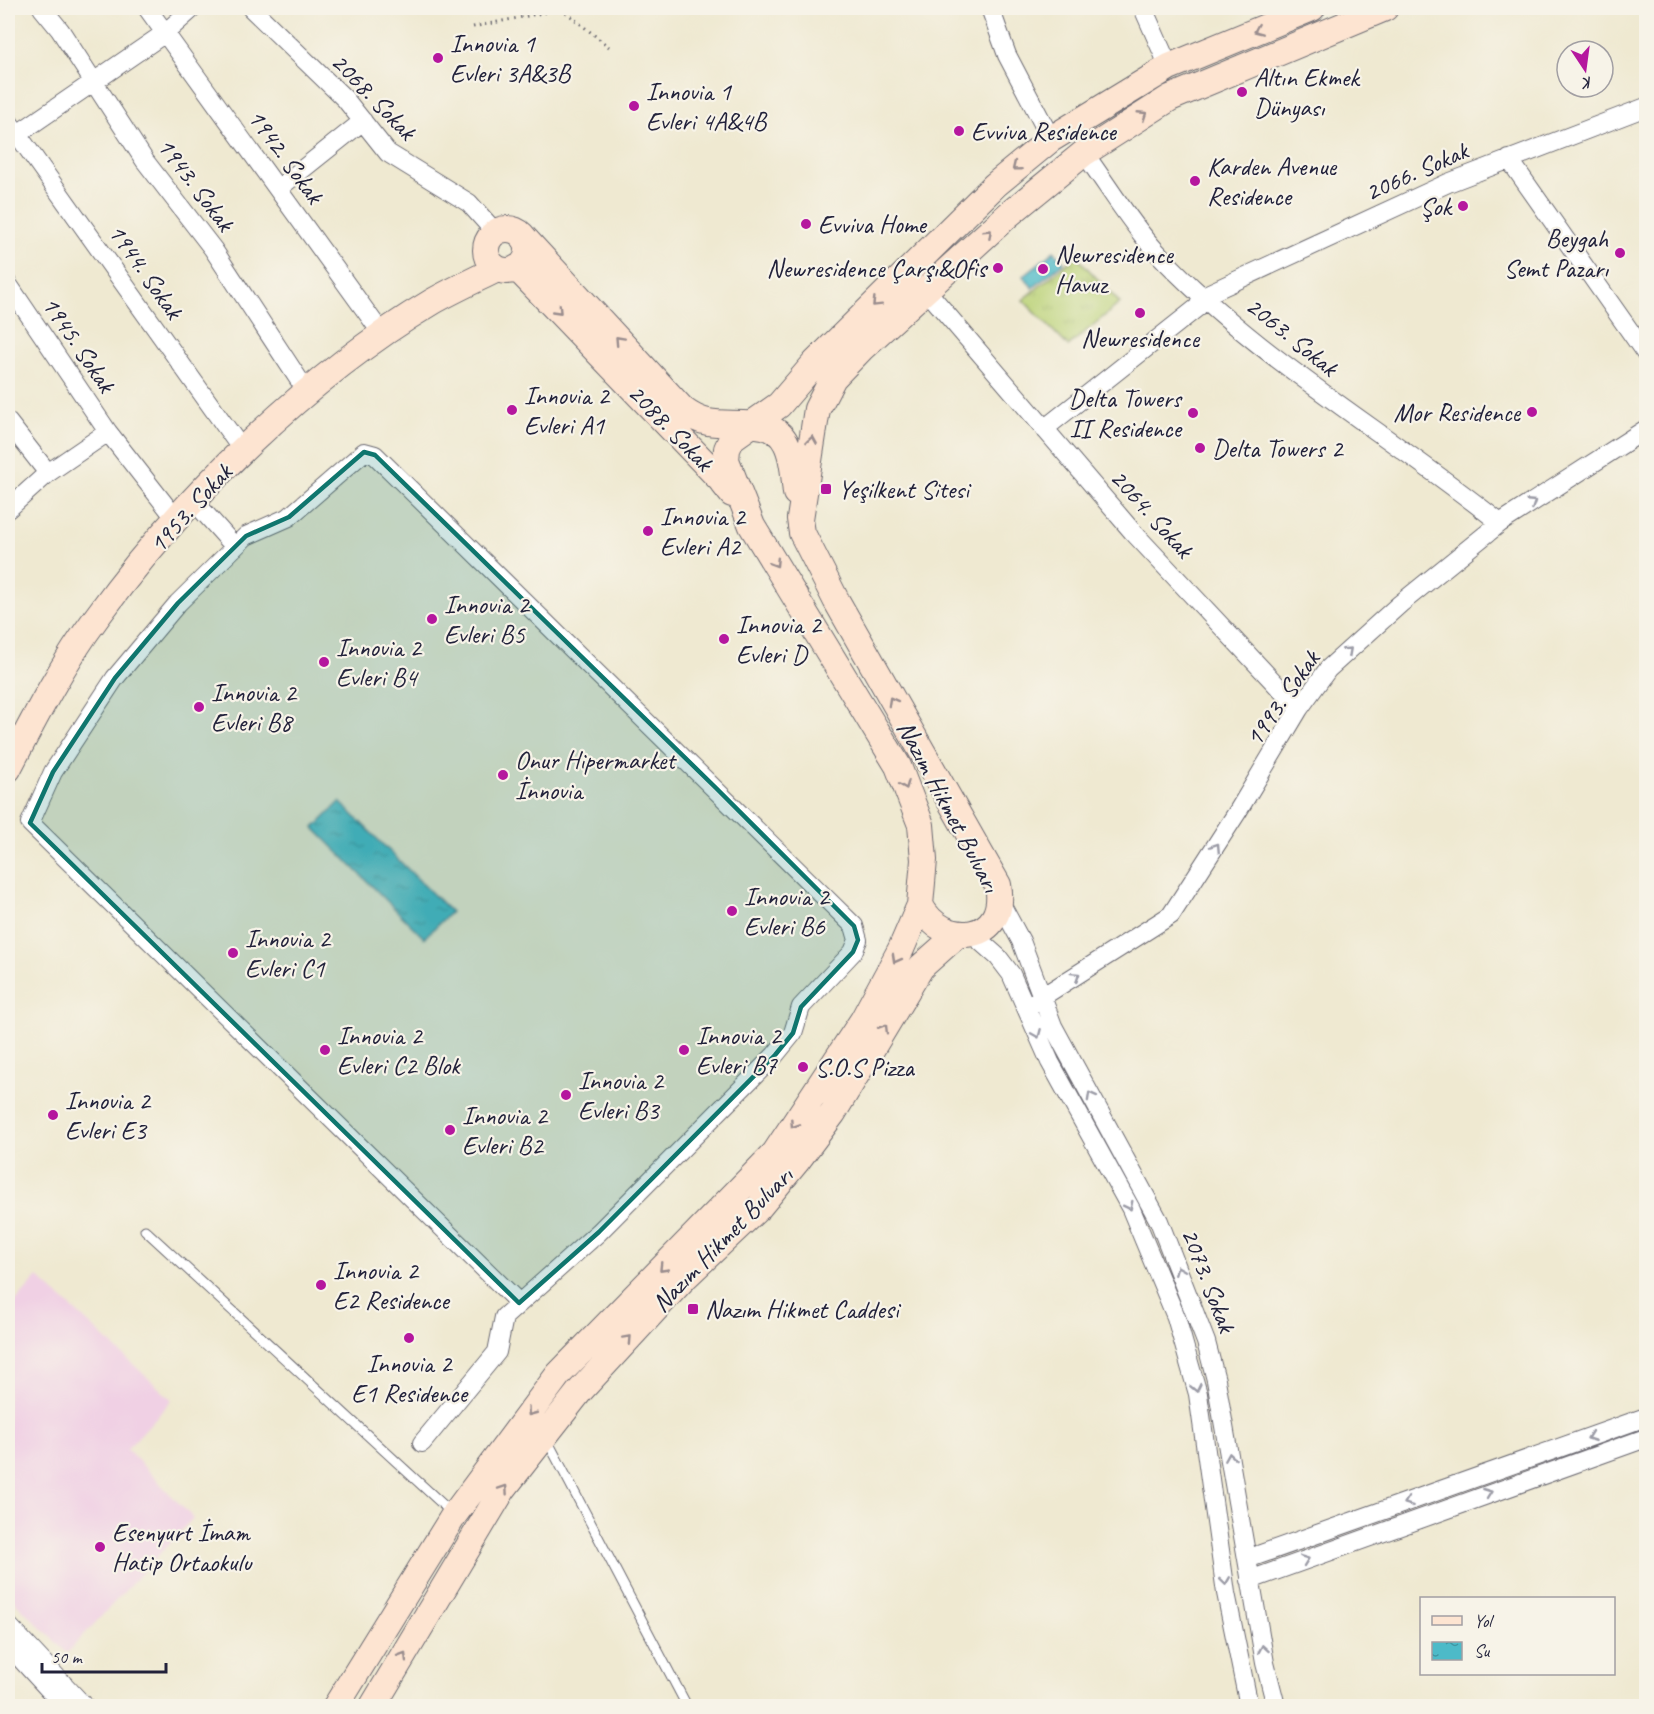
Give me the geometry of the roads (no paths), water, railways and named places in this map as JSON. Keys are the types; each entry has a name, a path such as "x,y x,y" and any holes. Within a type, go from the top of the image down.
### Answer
{"main road":[{"name":"Nazım Hikmet Bulvarı","path":"336,1707 454,1515 558,1376 775,1153 863,1020 901,949 920,905 924,860 921,825 898,766 745,512 726,460 727,449 732,438 779,405 815,363 995,185 1051,139 1169,67 1312,8"},
{"name":"Nazım Hikmet Bulvarı","path":"373,1707 503,1489 579,1392 685,1277 759,1207 797,1161 833,1113 921,967 965,934 992,922 1000,904 998,885 836,600 802,533 800,519 817,410 833,378 861,349 1008,215 1084,153 1170,98 1385,8"},
{"path":"1169,67 1170,98"},
{"path":"499,255 528,253 526,240 683,410 695,419 710,423 748,425 772,430 786,442 800,519"},
{"name":"1953. Sokak","path":"8,765 50,688 97,616 176,519 243,451 307,392 383,335 499,255"},
{"name":"2088. Sokak","path":"499,255 720,478 745,512"},
{"path":"920,905 928,920 941,930 965,934"}],"street":[{"name":"1943. Sokak","path":"42,8 145,161 213,249 307,392"},
{"name":"1942. Sokak","path":"147,8 383,335"},
{"path":"11,132 165,33 193,8"},
{"name":"2068. Sokak","path":"251,8 345,99 388,153 469,202 499,255"},
{"path":"990,8 1007,55 1051,139"},
{"path":"1143,8 1169,67"},
{"name":"2066. Sokak","path":"1044,429 1124,361 1198,308 1203,296 1448,183 1647,107"},
{"path":"279,188 363,121"},
{"name":"1944. Sokak","path":"11,132 243,451"},
{"name":"2063. Sokak","path":"1084,153 1153,248 1203,296 1318,391 1440,474 1500,523"},
{"path":"1509,159 1647,354"},
{"name":"1945. Sokak","path":"8,284 108,432 176,519"},
{"name":"2064. Sokak","path":"926,290 1132,531 1299,709"},
{"path":"8,422 48,473"},
{"name":"1993. Sokak","path":"1033,1002 1171,915 1238,812 1299,709 1328,669 1400,604 1500,523 1647,429"},
{"name":"1945. Sokak","path":"8,510 48,473 108,432"},
{"path":"422,1443 497,1352 504,1317 587,1243 787,1040 793,1033 801,1007 853,952 858,940 854,926 375,455 364,452 289,517 246,536 178,603 115,678 53,772 30,824 519,1303"},
{"path":"194,501 235,547"},
{"name":"2073. Sokak","path":"1000,904 1021,941 1033,1002 1050,1062 1131,1209 1176,1317 1198,1394 1226,1593 1250,1707"},
{"name":"2073. Sokak","path":"965,934 998,957 1053,1026 1159,1221 1191,1300 1216,1380 1250,1580 1275,1707"},
{"path":"1247,1559 1647,1417"},
{"path":"1250,1580 1647,1438"},
{"path":"8,1625 84,1707"},
{"path":"11,1654 64,1707"}],"lane":[{"path":"145,1230 454,1515"},
{"path":"545,1436 687,1707"}],"water":[{"name":"Newresidence Havuz","path":"1054,251 1064,262 1033,288 1023,276"},
{"path":"340,802 451,912 424,938 314,828"}],"place":[{"name":"Innovia 1 Evleri 3A&3B","path":"438,58"},
{"name":"Altın Ekmek Dünyası","path":"1242,92"},
{"name":"Innovia 1 Evleri 4A&4B","path":"634,106"},
{"name":"Evviva Residence","path":"959,131"},
{"name":"Karden Avenue Residence","path":"1195,181"},
{"name":"Şok","path":"1463,206"},
{"name":"Evviva Home","path":"806,224"},
{"name":"Beygah Semt Pazarı","path":"1620,253"},
{"name":"Newresidence Çarşı&Ofis","path":"998,268"},
{"name":"Newresidence Havuz","path":"1043,269"},
{"name":"Newresidence","path":"1140,313"},
{"name":"Innovia 2 Evleri A1","path":"512,410"},
{"name":"Mor Residence","path":"1532,412"},
{"name":"Delta Towers II Residence","path":"1193,413"},
{"name":"Delta Towers 2","path":"1200,448"},
{"name":"Yeşilkent Sitesi","path":"826,489"},
{"name":"Innovia 2 Evleri A2","path":"648,531"},
{"name":"Innovia 2 Evleri B5","path":"432,619"},
{"name":"Innovia 2 Evleri D","path":"724,639"},
{"name":"Innovia 2 Evleri B4","path":"324,662"},
{"name":"Innovia 2 Evleri B8","path":"199,707"},
{"name":"Onur Hipermarket İnnovia","path":"503,775"},
{"name":"Innovia 2 Evleri B6","path":"732,911"},
{"name":"Innovia 2 Evleri C1","path":"233,953"},
{"name":"Innovia 2 Evleri C2 Blok","path":"325,1050"},
{"name":"Innovia 2 Evleri B7","path":"684,1050"},
{"name":"S.O.S Pizza","path":"803,1067"},
{"name":"Innovia 2 Evleri B3","path":"566,1095"},
{"name":"Innovia 2 Evleri E3","path":"53,1115"},
{"name":"Innovia 2 Evleri B2","path":"450,1130"},
{"name":"Innovia 2 E2 Residence","path":"321,1285"},
{"name":"Nazım Hikmet Caddesi","path":"693,1309"},
{"name":"Innovia 2 E1 Residence","path":"409,1338"},
{"name":"Esenyurt İmam Hatip Ortaokulu","path":"100,1547"}]}
